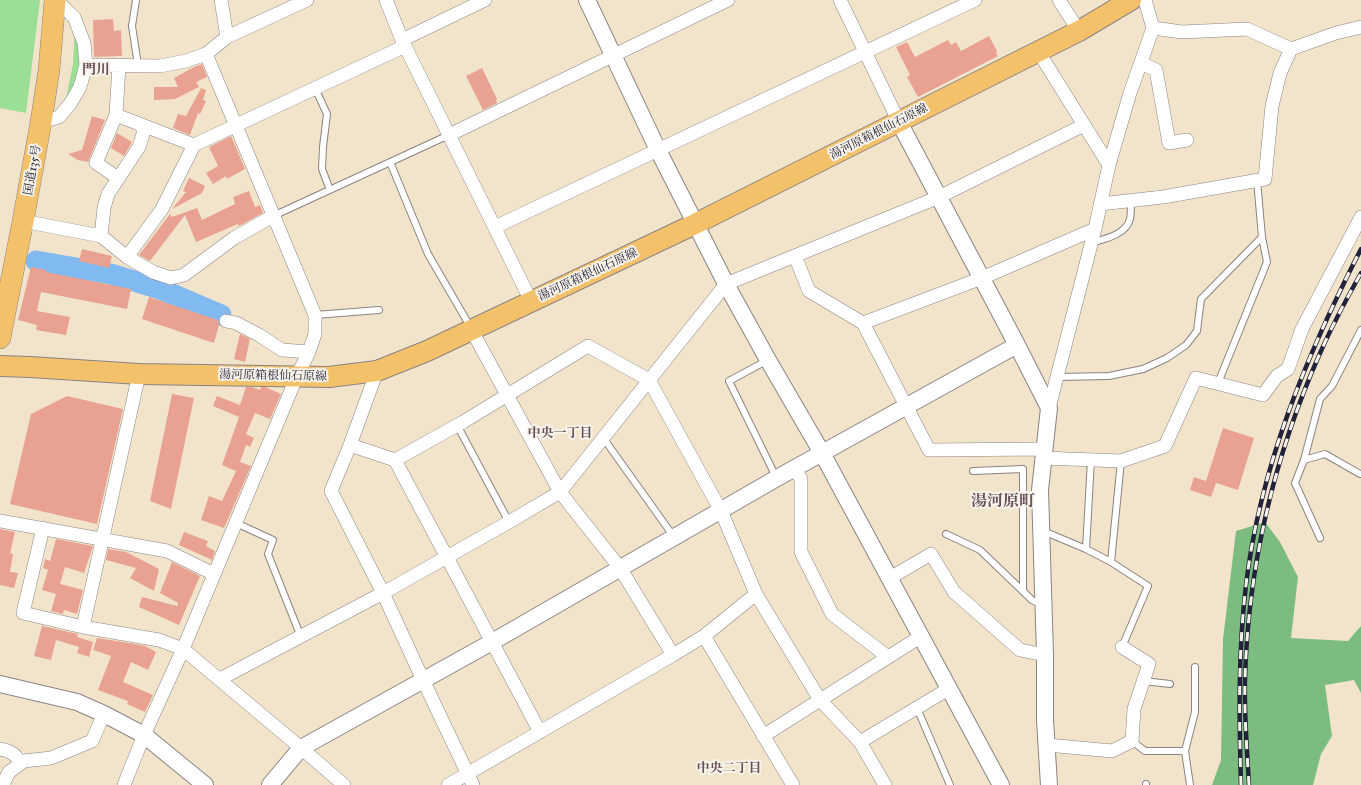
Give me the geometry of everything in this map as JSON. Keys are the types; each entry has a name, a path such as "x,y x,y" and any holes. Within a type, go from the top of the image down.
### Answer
{"highway":[{"name":"国道135号","path":"0,338 24,221 41,122 49,70 55,0"}],"main road":[{"name":"湯河原箱根仙石原線","path":"0,366 139,374 329,377 377,371 427,351 695,224 1079,31 1131,0"}],"street":[{"path":"41,122 59,118 80,87 86,65 84,43 74,17 55,0"},
{"path":"221,0 227,37"},
{"path":"86,65 138,64 160,66 186,61 206,54 227,37 306,0"},
{"path":"386,0 404,43 531,301"},
{"path":"126,257 162,209 194,146 315,88 485,0"},
{"path":"587,0 658,150 726,284 822,453 1001,785"},
{"path":"449,135 728,0"},
{"path":"840,0 899,122 1049,408"},
{"path":"494,227 976,0"},
{"path":"1059,0 1079,31"},
{"path":"1049,785 1045,720 1044,606 1040,490 1049,408 1095,229 1109,164 1130,93 1153,28 1145,0"},
{"path":"1153,28 1182,32 1246,29 1291,49 1336,33 1361,27"},
{"path":"1100,204 1164,197 1265,179 1272,106 1280,73 1291,49"},
{"path":"1038,51 1109,164"},
{"path":"124,785 297,376 309,352 315,334 315,315 206,54"},
{"path":"1141,63 1156,70 1169,143 1187,140"},
{"path":"118,178 96,163 116,115 119,65"},
{"path":"116,115 194,146"},
{"path":"220,679 384,592 560,492 604,439 726,284 939,197 1084,124"},
{"path":"101,236 104,208 108,194 139,147 143,134 143,127"},
{"path":"24,221 101,236 126,257 153,272 171,278 184,275 234,238 273,216"},
{"path":"795,256 808,291 863,323 929,450 1044,454 1091,460 1121,461 1165,446 1196,378 1263,395 1278,376 1288,369 1302,329 1361,217"},
{"path":"863,323 982,278 1095,229"},
{"path":"226,321 236,323 259,335 282,350 309,352"},
{"path":"471,329 560,492 620,568 673,655"},
{"path":"270,785 301,748 492,642 794,468 1017,345"},
{"path":"395,460 457,425 588,346 649,380 721,511 756,594 820,700 860,742 885,785"},
{"path":"377,371 350,445 331,491 384,592 470,780"},
{"path":"84,627 139,374"},
{"path":"350,445 395,460 540,732"},
{"path":"794,468 801,479 801,552 832,614 888,657"},
{"path":"0,521 167,551 214,574"},
{"path":"43,528 23,613 84,627 159,640 182,649 220,679 344,785"},
{"path":"890,578 931,554 954,592 1020,650 1045,655"},
{"path":"448,785 470,780 540,732 704,636 756,594"},
{"path":"704,636 793,785"},
{"path":"763,736 920,637"},
{"path":"1047,745 1112,751 1132,741 1134,710 1149,664 1122,647"},
{"path":"0,684 77,702 104,714 144,735 205,785"},
{"path":"860,742 950,688"},
{"path":"4,785 9,772 24,761 51,758 92,741 104,714"},
{"path":"0,749 10,751 21,763"}],"lane":[{"path":"136,0 132,26 138,64"},
{"path":"315,88 327,114 322,169 330,190"},
{"path":"273,216 449,135"},
{"path":"390,162 428,254 471,329"},
{"path":"1218,383 1267,262 1262,237 1257,180"},
{"path":"1091,243 1117,234 1126,228 1130,220 1131,201"},
{"path":"1057,377 1109,376 1143,369 1167,358 1186,345 1197,331 1201,299 1262,237"},
{"path":"315,315 379,310"},
{"path":"1320,538 1295,483 1304,460 1320,399 1332,386 1361,330"},
{"path":"768,360 730,381 777,478"},
{"path":"457,425 509,522"},
{"path":"604,439 674,537"},
{"path":"1304,460 1325,454 1361,474"},
{"path":"1086,549 1091,460"},
{"path":"1111,562 1121,461"},
{"path":"973,471 1023,469 1023,591"},
{"path":"235,522 273,540 268,554 301,637"},
{"path":"1041,530 1086,549 1111,562 1148,586 1122,647"},
{"path":"946,534 980,550 1032,600 1044,606"},
{"path":"1190,785 1185,751 1195,712 1195,667"},
{"path":"1144,681 1170,684"},
{"path":"917,708 950,785"},
{"path":"1132,741 1145,751 1185,751"}],"green space":[{"path":"0,0 40,0 26,113 0,108"},
{"path":"75,24 84,63 64,108 73,64"},
{"path":"1265,522 1280,542 1298,577 1291,638 1348,641 1361,626 1361,693 1354,680 1325,685 1332,736 1321,754 1313,785 1212,785 1221,760 1223,639 1236,531"}],"building":[{"path":"113,19 114,31 121,30 122,56 94,57 93,20"},
{"path":"989,36 998,56 918,97 907,77 910,75 896,47 907,42 915,57 948,40 951,45 956,42 961,51"},
{"path":"202,64 207,77 196,82 199,87 175,99 154,100 154,87 178,87 174,78"},
{"path":"482,68 497,99 497,103 483,110 466,76"},
{"path":"201,88 206,90 203,100 206,101 200,114 198,113 190,135 173,128 178,114 186,116"},
{"path":"92,116 105,120 88,162 78,160 68,154 82,150"},
{"path":"117,133 132,142 124,156 111,148"},
{"path":"231,136 245,169 227,179 226,176 213,184 206,173 218,166 209,147"},
{"path":"189,178 205,186 202,193 172,209 186,192 183,191"},
{"path":"249,191 255,207 260,205 263,213 239,226 238,224 196,242 185,215 150,261 139,255 170,214 172,217 197,208 202,220 235,204 233,197"},
{"path":"82,249 112,256 109,268 79,261"},
{"path":"31,267 46,270 46,272 131,289 127,309 41,292 37,311 70,317 66,335 36,330 37,325 18,320"},
{"path":"149,297 218,320 219,325 214,343 142,319"},
{"path":"240,334 250,339 245,362 234,359"},
{"path":"246,387 252,387 260,390 261,387 265,387 281,394 270,419 255,413 246,434 254,438 250,447 246,445 240,462 251,466 224,528 201,520 209,496 222,501 236,471 222,465 239,417 213,406 217,396 240,405"},
{"path":"172,394 194,398 171,509 150,501"},
{"path":"67,396 123,409 97,524 10,504 31,414"},
{"path":"1223,428 1254,438 1238,490 1216,483 1211,497 1190,490 1194,477 1206,481"},
{"path":"0,529 15,532 10,553 13,554 10,572 18,573 14,588 0,585"},
{"path":"184,532 208,541 206,546 215,551 212,560 179,545"},
{"path":"56,539 93,546 84,573 65,567 60,584 83,590 77,614 64,610 63,614 51,611 56,594 42,590 48,570 43,568 45,559 50,561"},
{"path":"108,549 126,552 159,569 154,591 130,578 136,568 106,560"},
{"path":"172,562 200,576 179,625 139,607 142,597 177,606 178,603 160,593"},
{"path":"42,626 78,634 77,637 93,642 89,657 77,653 79,647 56,640 51,660 34,656"},
{"path":"97,638 145,646 156,652 148,670 131,662 123,682 153,695 145,712 127,704 128,701 98,690 111,656 93,650"}],"waterway":[{"path":"36,261 111,274 160,289 221,315"}],"railway":[{"path":"1241,785 1240,685 1243,610 1253,541 1262,497 1288,412 1322,329 1361,249"},
{"path":"1249,785 1245,705 1247,637 1258,553 1267,511 1290,430 1305,390 1330,331 1361,273"}],"district":[{"name":"門川","path":"96,71"},
{"name":"中央一丁目","path":"560,434"},
{"name":"湯河原町","path":"1003,502"},
{"name":"中央二丁目","path":"729,769"}]}
